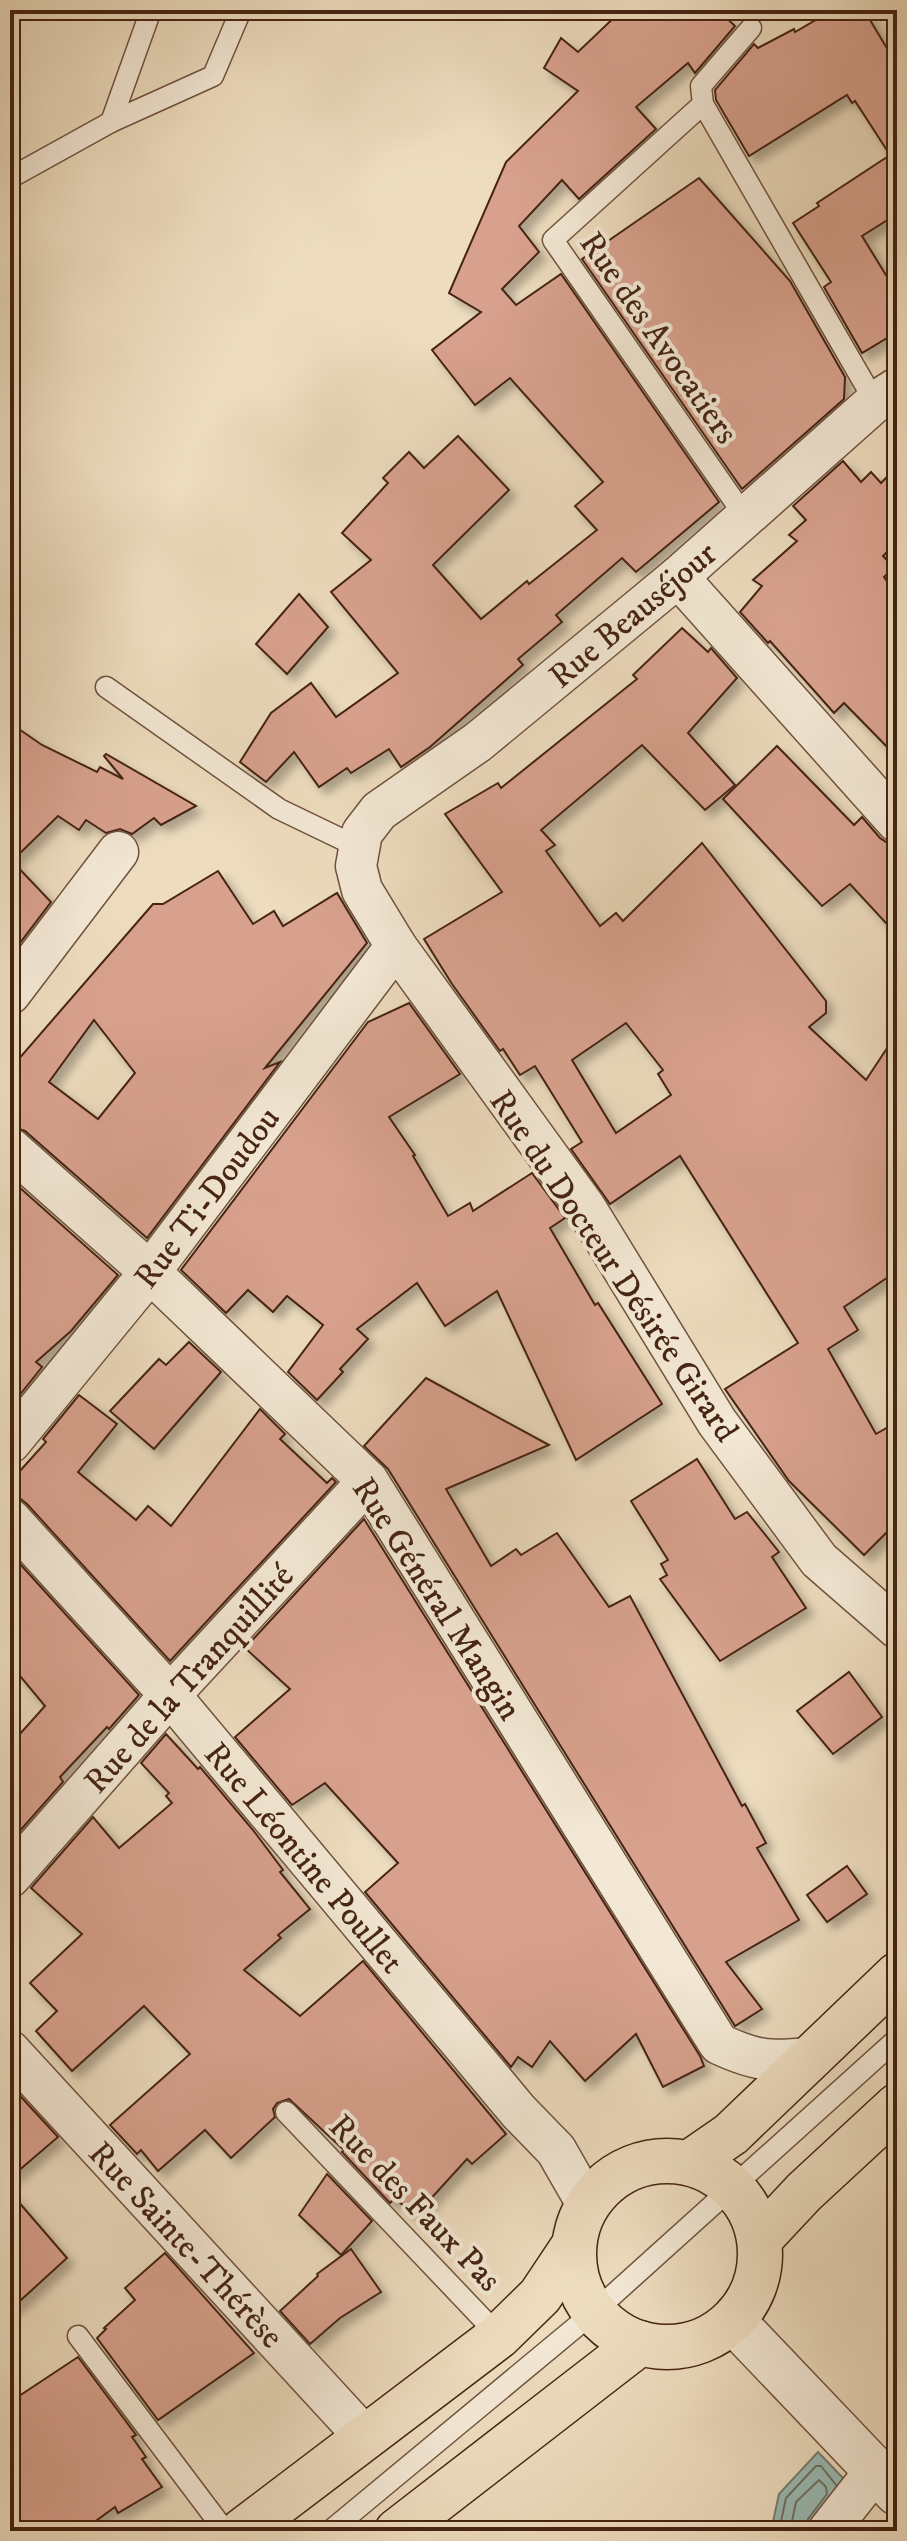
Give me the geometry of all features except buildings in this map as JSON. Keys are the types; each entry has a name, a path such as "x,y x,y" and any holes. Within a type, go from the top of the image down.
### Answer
{"main road":[{"path":"689,2163 731,2134 897,1975"},
{"path":"760,2239 804,2192 897,2106"},
{"path":"660,2161 689,2163 713,2171 746,2202 760,2239 761,2261 757,2283 747,2304 733,2321 713,2336 690,2345 664,2347 640,2343 607,2325 594,2312 582,2291 574,2268 578,2224 587,2204 606,2182 631,2167 660,2161"},
{"path":"242,2531 499,2336 540,2296 574,2245"},
{"path":"397,2531 640,2343"}],"street":[{"name":"Rue Beauséjour","path":"361,841 379,811 478,742 678,577 886,395"},
{"path":"678,577 897,822"},
{"name":"Rue du Docteur Désirée Girard","path":"361,841 356,866 362,890 396,946 585,1207 717,1422 819,1560 897,1628"},
{"path":"10,994 118,852"},
{"name":"Rue Ti-Doudou","path":"10,1443 150,1272 396,946"},
{"name":"Rue Général Mangin","path":"10,1148 150,1272 368,1481 719,2044 753,2059 777,2061 814,2057"},
{"name":"Rue de la Tranquillité","path":"10,1877 170,1695 368,1481"},
{"name":"Rue Léontine Poullet","path":"10,1519 170,1695 519,2112 556,2150 587,2204"},
{"name":"Rue Sainte-Thérèse","path":"10,2051 364,2436"},
{"path":"733,2321 886,2482 828,2531"}],"lane":[{"path":"111,122 151,10"},
{"path":"10,178 111,122 213,76 241,10"},
{"name":"Rue des Avocatiers","path":"746,518 553,240 703,104 701,86 751,28"},
{"path":"703,104 886,395"},
{"path":"106,687 279,809 361,841"},
{"path":"330,2531 594,2312 897,2039"},
{"name":"Rue des Faux Pas","path":"286,2112 499,2336"},
{"path":"78,2336 225,2531"}],"water":[{"path":"818,2452 844,2479 821,2531 771,2531 779,2494"}]}
